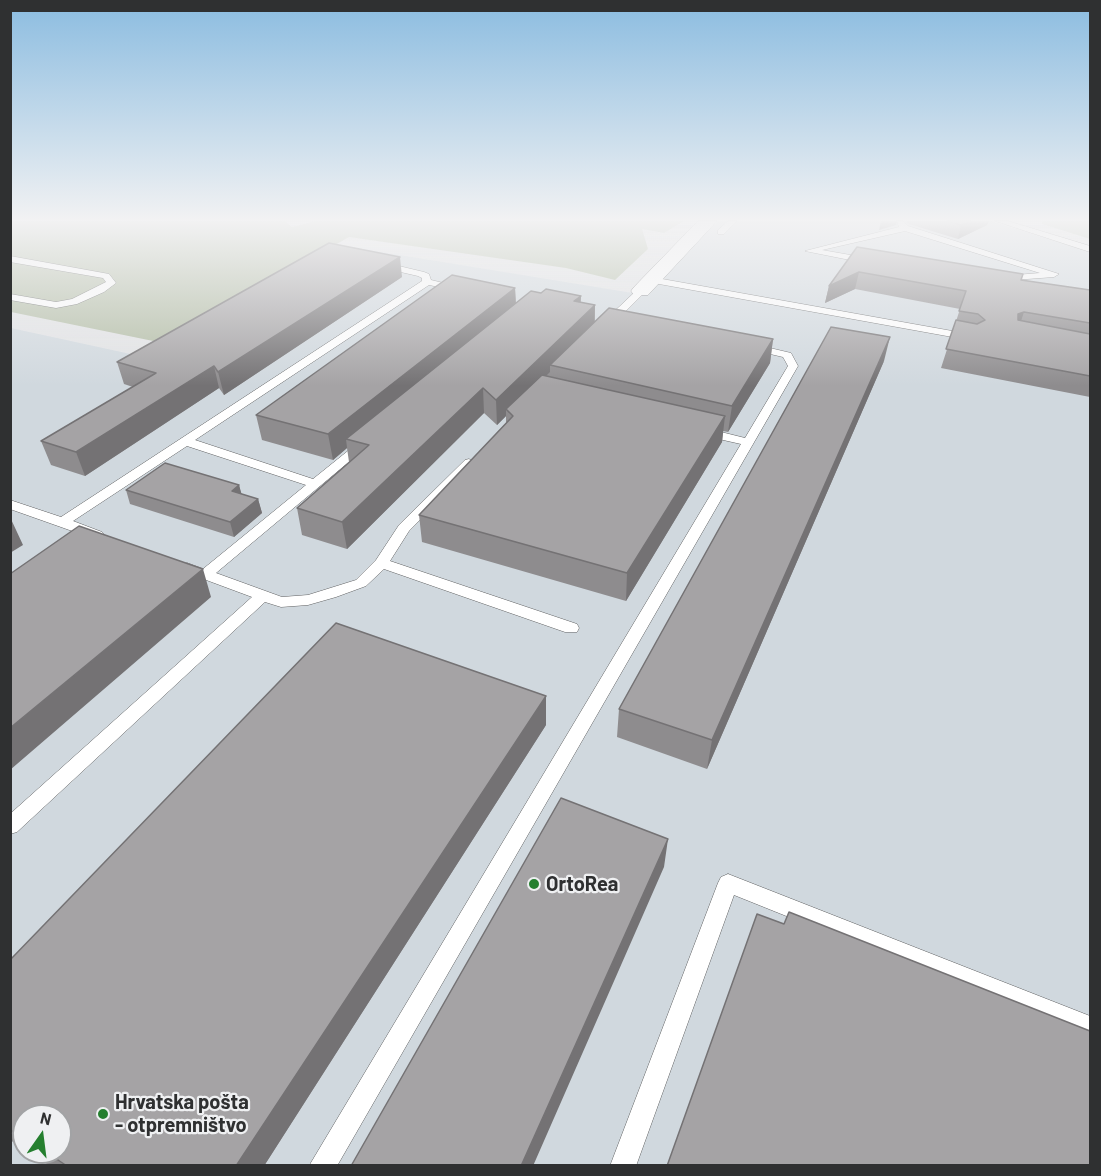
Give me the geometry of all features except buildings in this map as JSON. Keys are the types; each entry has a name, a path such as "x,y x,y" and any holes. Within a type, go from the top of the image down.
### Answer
{"street":[{"path":"646,285 657,276"}],"lane":[{"path":"10,297 56,305 74,302 111,283 104,276"},
{"path":"426,276 427,282"},
{"path":"988,280 1033,276"},
{"path":"63,522 427,282 470,290"},
{"path":"596,335 646,285 972,337"},
{"path":"590,315 634,323"},
{"path":"322,1166 793,366 787,355 733,343"},
{"path":"690,428 748,442"},
{"path":"205,575 370,439"},
{"path":"186,441 315,484"},
{"path":"174,563 282,602 308,600 331,594 361,583 381,563 404,528 480,452"},
{"path":"10,504 110,539"},
{"path":"72,544 89,532"},
{"path":"381,563 571,628"},
{"path":"10,826 262,596"},
{"path":"623,1166 728,883 1090,1027"}],"shaded area":[{"path":"296,276 528,276 645,295 664,276 1090,276 1090,1165 11,1166 11,328 149,358"}],"green space":[{"path":"11,276 281,276 163,343 11,312"},
{"path":"598,276 619,276 615,280"}],"place":[{"name":"OrtoRea","path":"534,884"},
{"name":"Hrvatska pošta - otpremništvo","path":"103,1114"}]}
